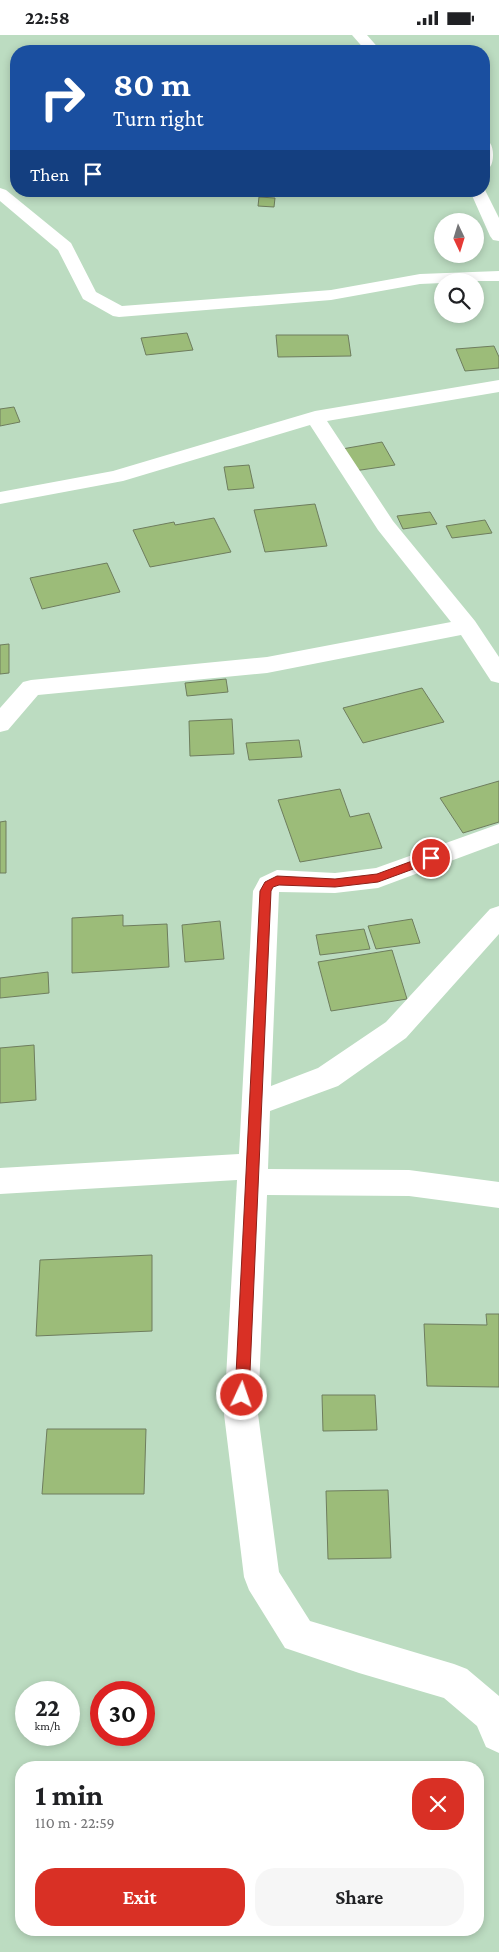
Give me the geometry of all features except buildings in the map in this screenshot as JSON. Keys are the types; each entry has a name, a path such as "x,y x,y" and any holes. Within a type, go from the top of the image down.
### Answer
{"street":[{"path":"359,35 368,45"},
{"path":"0,193 65,247 89,295 119,312 331,295 420,279 499,276"},
{"path":"481,197 499,235"},
{"path":"0,498 116,477 315,417 499,386"},
{"path":"315,417 385,525 467,626 499,675"},
{"path":"0,724 31,688 267,665 467,626"},
{"path":"499,833 378,878 335,883 277,881 268,885 266,891 241,1414 262,1577 298,1635 359,1655 454,1682 492,1714 499,1734"},
{"path":"256,1104 328,1077 396,1030 499,916"},
{"path":"0,1181 253,1174 409,1183 499,1195"}],"route":[{"path":"242,1395 266,891 268,885 277,881 335,883 378,878 431,858"}]}
